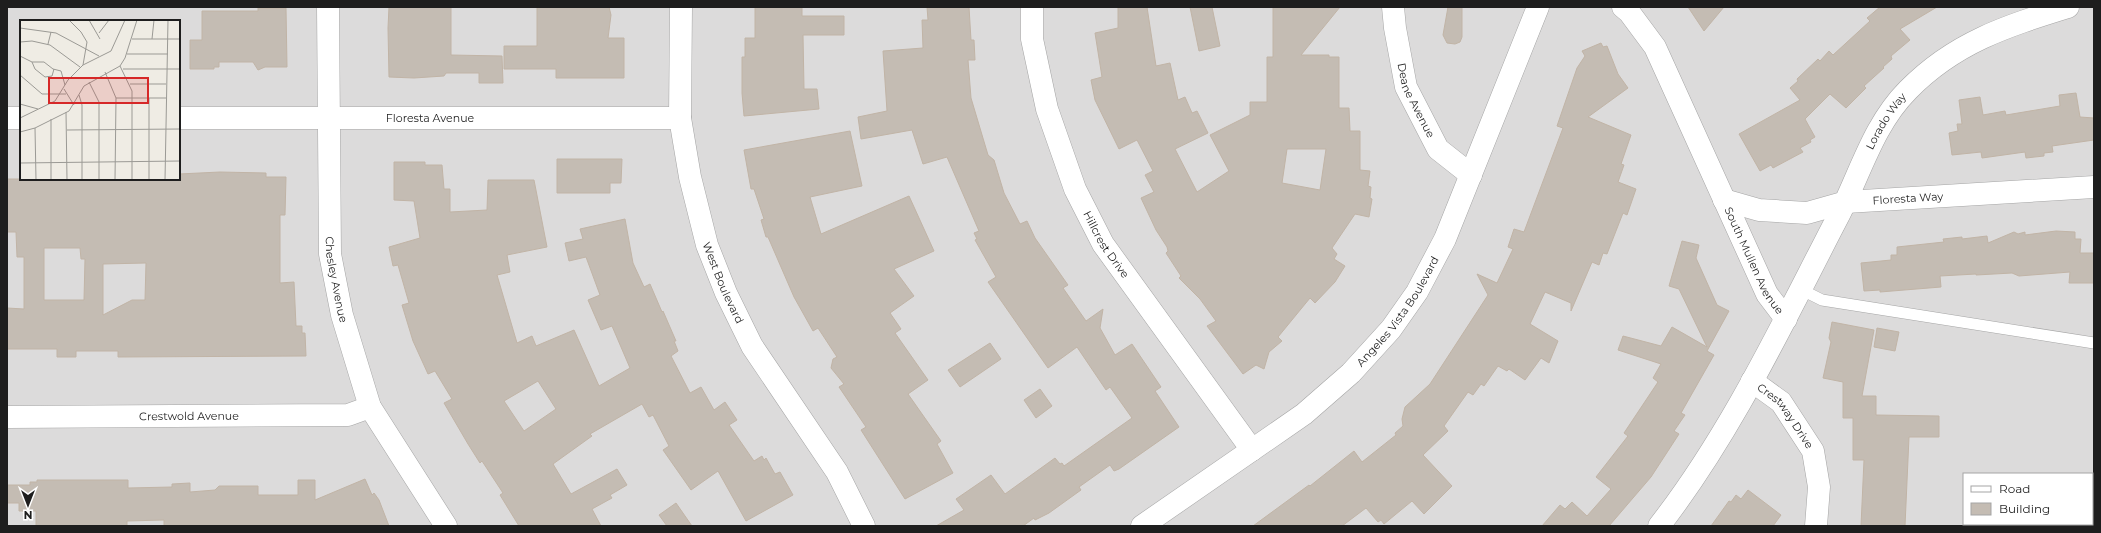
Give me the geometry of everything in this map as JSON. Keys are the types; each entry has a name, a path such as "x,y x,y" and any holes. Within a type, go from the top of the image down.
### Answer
{"street":[{"name":"Chesley Avenue","path":"328,7 330,254 342,315 370,407 446,526"},
{"name":"West Boulevard","path":"681,7 680,118 690,178 707,245 726,293 752,346 837,472 864,526"},
{"name":"Hillcrest Drive","path":"1032,7 1032,39 1047,109 1075,190 1103,244 1252,450"},
{"name":"Deane Avenue","path":"1393,7 1395,28 1406,86 1438,148 1471,175"},
{"name":"Angeles Vista Boulevard","path":"1142,526 1304,414 1351,373 1391,329 1417,292 1445,239 1538,7"},
{"name":"South Mullen Avenue","path":"1623,7 1629,12 1655,48 1767,294 1786,319 1707,460 1659,526"},
{"name":"Lorado Way","path":"1786,319 1800,289 1846,202 1879,128 1908,90 1957,50 2008,26 2068,7"},
{"path":"7,118 20,118"},
{"name":"Floresta Avenue","path":"180,118 680,118"},
{"name":"Floresta Way","path":"1724,200 1760,210 1807,213 1846,202 2094,187"},
{"name":"Crestway Drive","path":"1752,381 1781,402 1813,451 1819,487 1816,526"},
{"name":"Crestwold Avenue","path":"7,417 348,414 370,407"}],"lane":[{"path":"1800,289 1822,300 2094,343"}],"shaded area":[{"path":"7,7 2094,7 2094,526 7,526"}],"building":[{"path":"389,7 451,7 451,55 502,56 503,83 479,83 479,73 446,73 444,76 414,78 389,77"},
{"path":"537,7 609,7 611,15 608,38 624,38 624,78 556,78 556,69 504,69 504,46 537,46"},
{"path":"755,7 802,7 802,16 844,16 844,35 803,35 804,89 817,89 819,109 744,116 742,93 742,57 745,57 745,38 755,38"},
{"path":"927,7 969,7 971,40 974,40 975,60 968,60 971,98 988,155 994,160 1004,193 1020,224 1027,221 1035,238 1068,285 1063,288 1086,321 1103,309 1100,328 1115,355 1132,344 1161,387 1155,391 1179,427 1119,469 1114,471 1110,465 1079,487 1081,490 1049,513 1035,520 1034,518 1023,526 936,526 964,510 956,499 991,475 1005,494 1055,458 1064,466 1132,418 1110,387 1106,390 1077,347 1048,368 988,282 996,277 975,240 977,239 974,233 979,231 947,157 923,164 912,130 861,139 858,117 887,111 883,51 923,48 922,20 928,20"},
{"path":"1118,7 1147,7 1156,66 1170,63 1178,100 1185,97 1192,113 1197,111 1208,133 1175,149 1197,192 1229,171 1210,135 1250,115 1250,102 1267,102 1267,57 1273,57 1273,7 1340,7 1301,55 1329,55 1329,57 1339,57 1339,108 1349,108 1350,131 1360,131 1360,170 1370,171 1368,186 1371,187 1370,198 1372,199 1369,217 1355,214 1332,248 1337,254 1334,259 1345,266 1335,282 1315,303 1310,298 1278,337 1282,341 1269,352 1264,369 1256,365 1243,374 1207,326 1216,321 1200,299 1179,278 1181,276 1166,253 1168,251 1167,247 1156,230 1141,198 1154,192 1145,175 1153,171 1137,140 1119,149 1095,100 1091,80 1102,77 1095,33 1118,28","holes":["1287,149 1326,149 1320,190 1282,183"]},
{"path":"1190,7 1212,7 1220,46 1199,51"},
{"path":"1448,7 1462,7 1462,37 1460,42 1455,44 1447,43 1443,35"},
{"path":"1688,7 1724,7 1704,31"},
{"path":"1880,7 1937,7 1900,29 1910,40 1891,56 1892,59 1864,86 1866,88 1846,108 1830,94 1805,119 1815,137 1810,140 1811,142 1800,148 1803,152 1773,168 1771,165 1760,171 1739,134 1800,100 1790,88 1798,81 1797,79 1818,59 1820,61 1829,51 1833,55 1870,21 1867,18"},
{"path":"258,8 286,8 287,67 265,67 258,70 253,62 219,62 219,67 214,67 214,69 190,69 190,40 202,40 202,11 258,11"},
{"path":"1601,43 1603,47 1607,46 1618,74 1628,88 1588,117 1631,135 1621,164 1624,165 1618,182 1636,189 1627,215 1623,213 1607,254 1603,253 1599,265 1592,262 1571,311 1571,303 1545,292 1530,324 1558,341 1549,363 1541,358 1525,380 1509,369 1507,371 1498,366 1484,386 1481,384 1473,395 1468,392 1444,426 1448,431 1423,455 1452,486 1424,514 1412,501 1384,524 1381,520 1378,522 1366,508 1342,526 1253,526 1309,485 1310,486 1354,451 1362,462 1396,435 1395,433 1403,426 1402,419 1405,407 1430,384 1488,295 1477,274 1497,283 1513,249 1508,247 1514,229 1524,232 1563,128 1557,126 1577,68 1585,56 1582,51"},
{"path":"2076,93 2080,117 2094,118 2094,140 2052,146 2053,152 2044,153 2044,156 2026,158 2025,152 1982,158 1981,152 1952,155 1949,133 1958,131 1957,124 1962,124 1959,100 1980,97 1983,115 2005,111 2006,115 2060,106 2059,95"},
{"path":"850,131 862,186 810,197 821,234 909,196 934,251 894,269 914,296 890,313 901,329 895,333 928,380 908,394 941,441 937,444 953,473 905,499 861,430 866,427 839,387 844,384 831,368 833,359 837,357 818,328 813,331 794,297 768,237 766,237 761,220 764,219 754,189 751,189 744,150"},
{"path":"557,159 622,159 621,183 610,183 610,193 557,193"},
{"path":"394,162 425,162 425,165 442,165 444,189 450,189 450,212 487,210 488,180 534,180 547,247 507,255 510,272 497,275 517,343 532,336 536,346 574,330 599,386 630,368 612,326 601,330 588,300 600,295 586,257 569,261 565,243 583,239 580,229 625,219 633,263 644,287 650,284 662,312 663,311 676,341 674,341 678,351 671,356 690,393 701,387 714,410 725,402 737,420 729,425 754,461 762,456 764,460 766,458 775,474 780,472 793,495 746,521 718,471 691,490 663,450 669,446 653,415 649,417 642,404 590,434 592,436 553,464 571,494 617,469 627,485 610,495 612,498 592,509 601,526 519,526 500,495 503,493 482,461 480,463 444,403 452,399 435,371 428,374 413,341 402,305 409,303 398,265 393,266 389,247 420,238 414,201 394,200","holes":["538,381 556,409 524,431 504,401"]},
{"path":"220,172 266,173 266,177 286,177 285,215 280,215 280,283 294,282 296,326 302,326 302,333 305,333 306,356 118,357 118,351 76,351 76,357 57,357 57,349 7,349 7,308 24,309 24,257 17,257 16,232 7,232 7,179 180,180 180,174","holes":["44,248 80,248 81,259 85,259 84,300 44,300","146,263 145,300 132,300 103,315 103,264"]},
{"path":"2056,231 2075,232 2075,239 2081,239 2080,253 2094,253 2094,283 2069,283 2070,272 2019,276 2012,273 1976,274 1940,276 1941,287 1880,292 1880,290 1864,291 1861,263 1891,260 1891,255 1897,255 1897,247 1944,242 1943,239 1962,237 1962,239 1987,236 1988,243 2014,232 2018,234 2025,232 2025,235"},
{"path":"1682,241 1699,245 1696,258 1717,305 1729,311 1707,351 1714,355 1681,413 1685,415 1674,431 1679,434 1651,477 1609,526 1542,526 1560,505 1565,509 1572,502 1587,516 1611,489 1596,477 1628,436 1624,433 1658,382 1653,378 1661,364 1618,350 1623,336 1661,346 1672,327 1707,347 1679,289 1669,286"},
{"path":"1832,322 1874,330 1862,396 1876,396 1876,415 1939,416 1939,437 1909,437 1905,526 1861,526 1864,460 1853,460 1853,418 1843,418 1843,382 1823,378 1831,342 1829,338"},
{"path":"1877,328 1899,332 1895,351 1874,347"},
{"path":"990,343 1001,359 960,387 948,370"},
{"path":"1040,389 1052,406 1036,418 1024,400"},
{"path":"365,479 372,495 374,493 379,500 389,526 164,526 164,520 127,521 127,526 36,526 36,511 19,511 19,503 7,503 7,485 30,485 30,482 37,482 37,480 128,480 128,488 172,487 172,484 190,483 190,492 215,490 219,486 258,486 258,495 298,495 298,480 315,480 315,500"},
{"path":"1748,490 1781,515 1773,526 1711,526 1729,501 1731,502 1736,495 1741,499"},
{"path":"676,503 692,526 667,526 659,515"}]}
